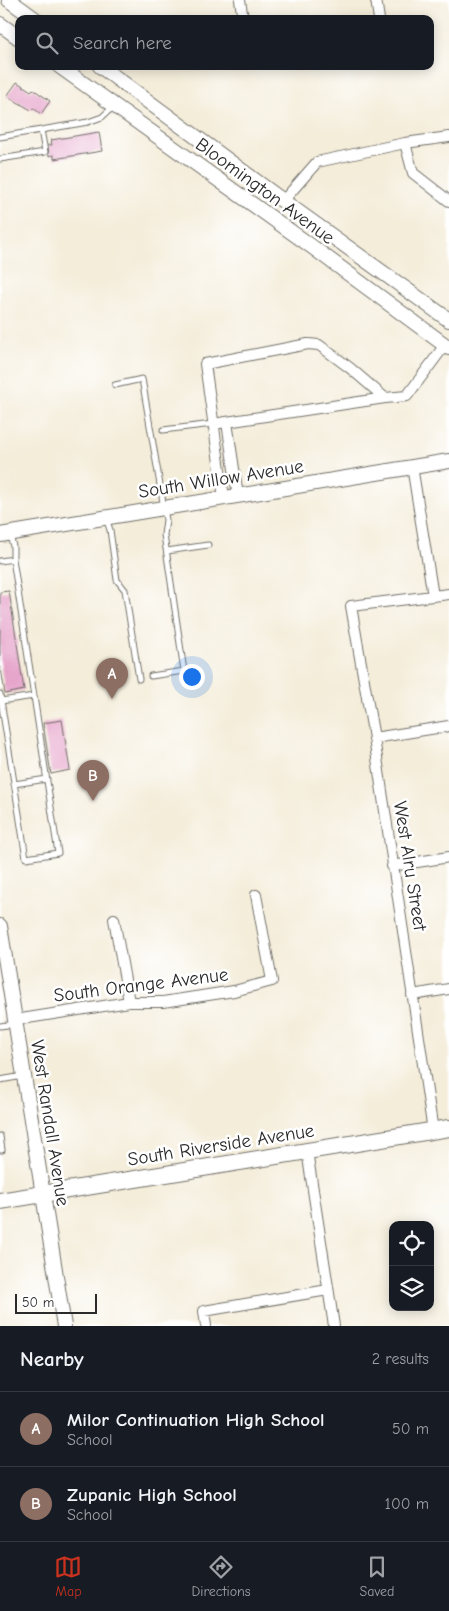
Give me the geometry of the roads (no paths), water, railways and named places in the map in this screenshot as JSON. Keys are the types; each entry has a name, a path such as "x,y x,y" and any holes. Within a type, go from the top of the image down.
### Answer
{"main road":[{"path":"9,0 30,15"},
{"path":"0,24 15,35"},
{"name":"Bloomington Avenue","path":"64,70 311,246 447,347"},
{"name":"Bloomington Avenue","path":"105,70 449,320"},
{"name":"South Willow Avenue","path":"5,534 449,461"},
{"name":"West Randall Avenue","path":"0,926 5,985 15,1022 64,1326"},
{"name":"South Riverside Avenue","path":"0,1201 441,1129"}],"street":[{"path":"240,0 242,15"},
{"path":"376,0 378,15"},
{"path":"283,201 317,162 405,143 449,138"},
{"path":"405,143 413,173 449,201"},
{"path":"231,497 213,424 205,364 308,344 319,345 385,398"},
{"path":"213,424 407,396 447,347"},
{"path":"227,422 231,497"},
{"path":"412,466 433,596 449,594"},
{"name":"West Alru Street","path":"433,596 351,606 374,738 412,995 441,1129"},
{"path":"374,738 449,726"},
{"path":"392,866 449,857"},
{"name":"South Orange Avenue","path":"15,1022 129,1002 163,1002 234,991 272,981 256,895"},
{"path":"114,919 129,1002"},
{"path":"412,995 449,989"},
{"path":"308,1151 334,1326"},
{"path":"206,1326 204,1311 328,1290"}],"lane":[{"path":"0,136 88,122 102,117 114,106"},
{"path":"0,159 45,152 41,130"},
{"path":"115,385 142,379 166,520 164,535 184,671 151,676"},
{"path":"163,430 213,424"},
{"path":"105,517 110,530 117,580 125,590 139,680"},
{"path":"0,694 26,858 58,853 13,559 14,546 5,534"},
{"path":"167,551 208,545"},
{"path":"0,561 13,559"},
{"path":"1,701 34,696"},
{"path":"0,736 6,735"},
{"path":"14,784 47,779"},
{"path":"0,1026 15,1022"},
{"path":"0,1080 23,1076"},
{"path":"0,1136 2,1150 0,1150"}],"place":[{"name":"Milor Continuation High School","path":"112,699"},
{"name":"Zupanic High School","path":"93,801"}]}
